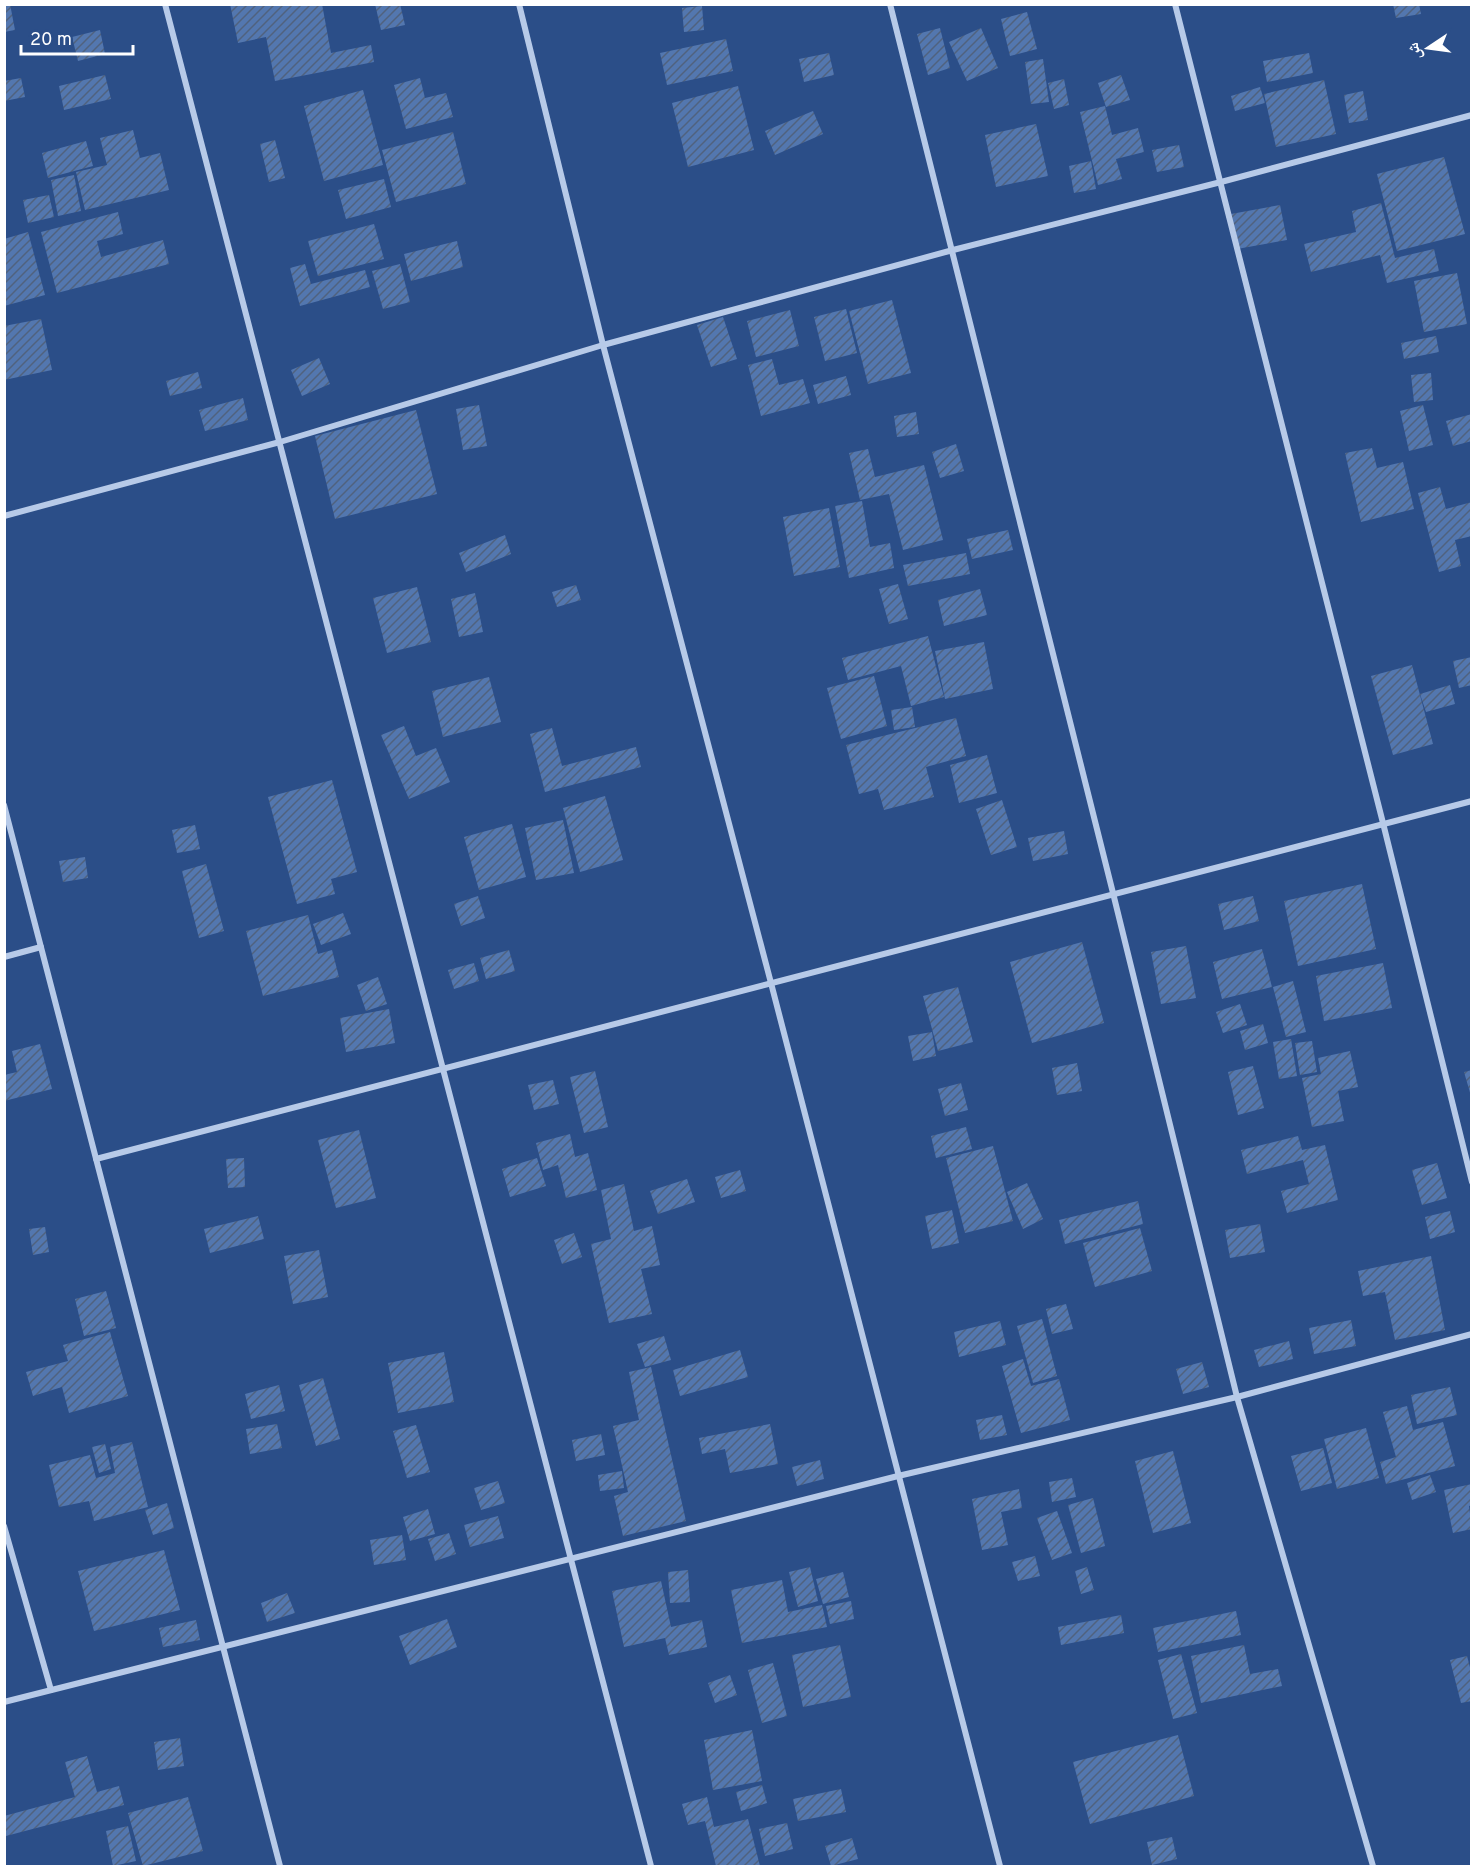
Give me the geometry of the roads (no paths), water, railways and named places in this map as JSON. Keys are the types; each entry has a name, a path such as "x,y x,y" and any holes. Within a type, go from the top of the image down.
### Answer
{"street":[{"path":"165,4 651,1866"},
{"path":"519,4 603,345 1000,1866"},
{"path":"890,4 1237,1397 1373,1866"},
{"path":"1175,4 1472,1182"},
{"path":"4,516 280,442 603,345 953,250 1472,115"},
{"path":"96,1159 1472,801"},
{"path":"4,805 280,1866"},
{"path":"4,957 41,947"},
{"path":"4,1702 898,1476 1237,1397 1472,1334"},
{"path":"4,1526 51,1690"}]}
